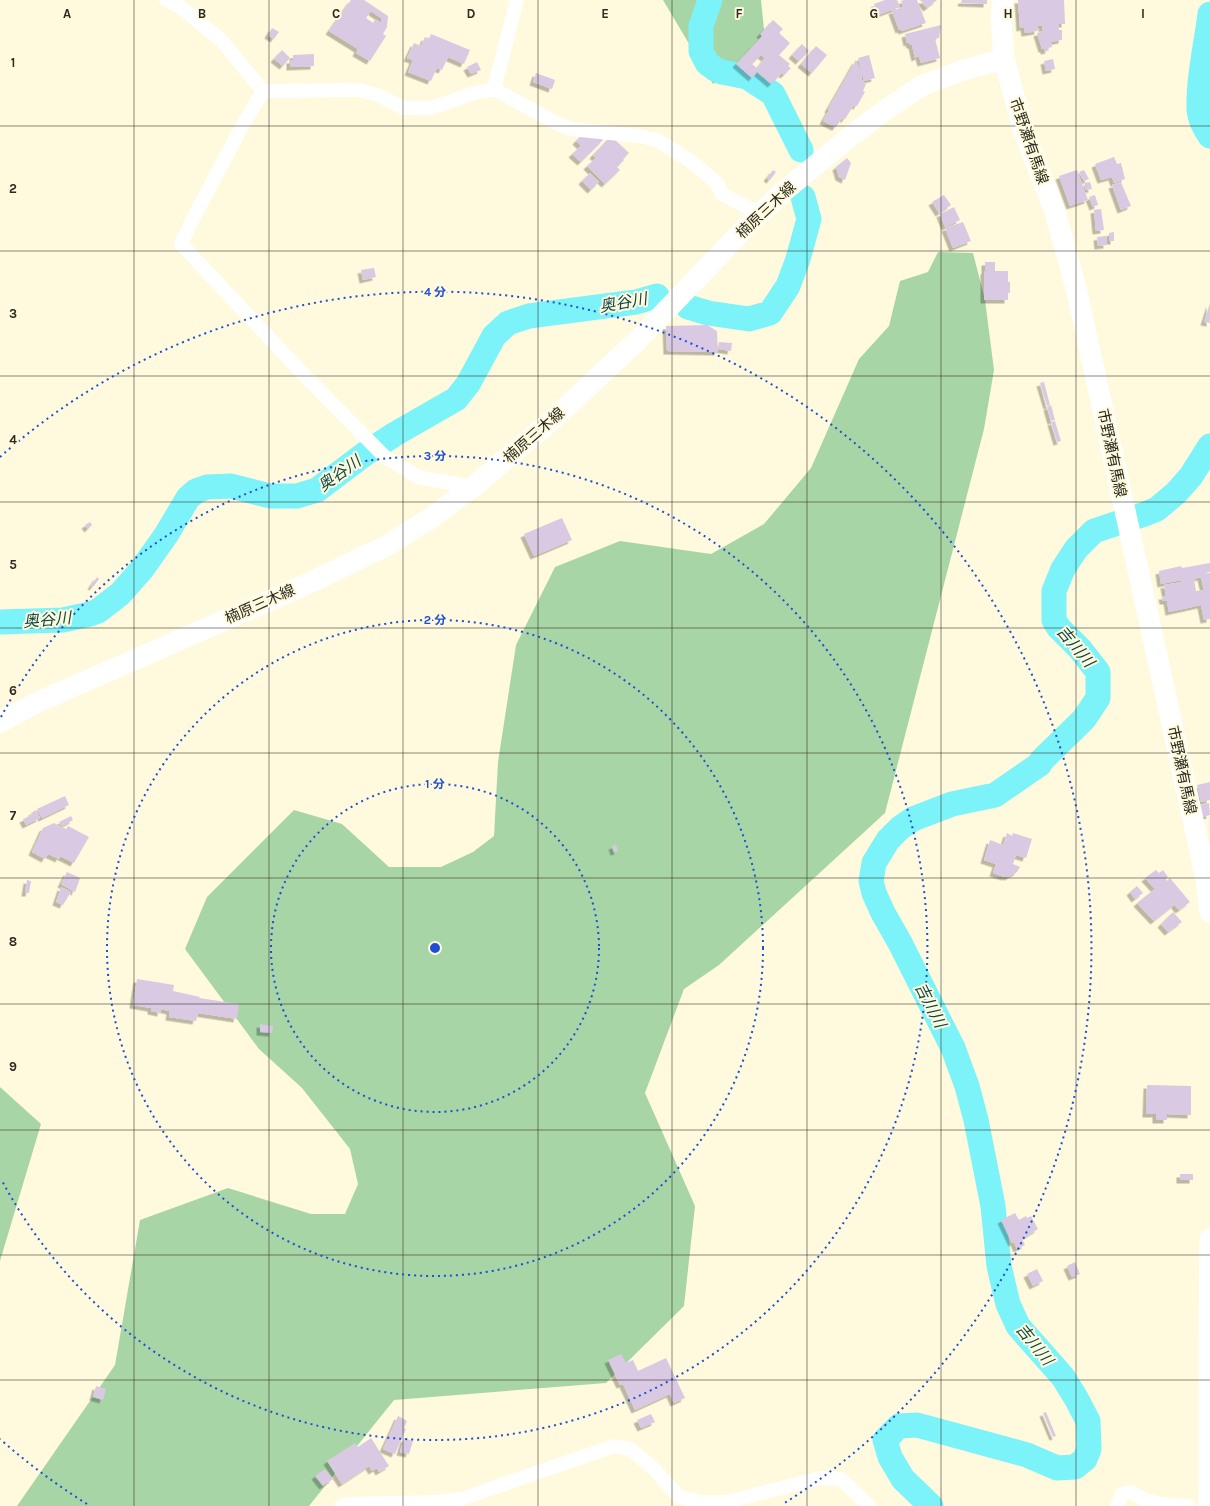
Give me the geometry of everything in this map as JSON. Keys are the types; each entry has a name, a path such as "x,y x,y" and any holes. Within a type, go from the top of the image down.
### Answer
{"main road":[{"name":"市野瀬有馬線","path":"1003,0 1001,19 1004,59 1024,132 1055,212 1077,292 1206,879 1210,912"},
{"name":"楠原三木線","path":"0,722 36,703 307,584 388,545 430,518 473,487 552,420 638,340 722,252 783,192 851,136 887,109 923,85 964,70 1004,59"},
{"path":"1210,1239 1210,1506"}],"street":[{"path":"166,0 179,6 221,40 263,91"},
{"path":"494,89 517,0"},
{"path":"263,91 359,90 375,94 404,108 431,108 470,94 494,89 571,130 639,136 657,140 689,160 717,183 722,194 760,214"},
{"path":"263,91 238,135 181,244 305,376 384,456 418,477 473,487"},
{"path":"342,1506 348,1504 436,1502 461,1498 614,1446 630,1449 653,1468 679,1497 702,1502 726,1502 821,1478 841,1479 870,1506"},
{"path":"1117,1506 1122,1494 1131,1492 1142,1500 1158,1504 1189,1506"}],"green space":[{"path":"663,0 761,0 766,49 713,84"},
{"path":"938,252 973,253 985,300 994,370 984,429 885,813 719,965 684,989 645,1093 695,1206 684,1306 606,1383 394,1400 309,1506 17,1506 115,1365 140,1220 228,1188 311,1214 345,1214 358,1184 350,1149 302,1088 259,1049 185,949 207,897 294,810 342,824 389,867 441,867 473,852 494,836 498,762 516,645 555,567 620,541 711,554 764,524 811,468 859,359 889,326 900,281 928,272"},
{"path":"0,1087 41,1124 0,1261"}],"building":[{"path":"351,0 364,0 388,16 387,27 383,34 386,36 370,61 356,53 358,49 329,31","holes":["371,11 381,18 381,23 375,19 373,23 366,18"]},
{"path":"885,0 897,0 900,7 878,15 874,4"},
{"path":"917,0 926,23 902,31 901,29 899,30 892,11 903,7 901,1"},
{"path":"920,0 937,0 927,8"},
{"path":"962,0 987,0 987,4 961,3"},
{"path":"1018,0 1064,0 1065,24 1058,24 1059,30 1062,30 1062,40 1051,42 1052,47 1048,48 1049,50 1044,51 1037,33 1043,31 1042,25 1037,26 1038,31 1025,33 1024,27 1020,28"},
{"path":"773,20 783,29 779,33 790,43 779,55 790,64 788,66 791,68 784,75 782,73 771,84 757,72 752,78 736,64 762,36 760,34","holes":["761,55 765,58 757,68 752,64"]},
{"path":"941,25 939,38 935,39 940,58 921,63 919,56 915,58 912,45 910,45 909,42 907,43 905,34"},
{"path":"272,28 279,32 274,39 268,35"},
{"path":"431,34 470,50 464,64 448,57 442,70 437,68 431,81 408,72 413,60 407,58 414,43 421,46 425,37 429,39"},
{"path":"802,44 809,51 799,61 792,55"},
{"path":"816,46 827,55 812,73 801,64"},
{"path":"282,50 290,58 283,66 274,59"},
{"path":"314,54 314,66 290,67 290,60 293,60 293,55"},
{"path":"869,55 875,78 864,81 858,58"},
{"path":"1053,59 1055,69 1046,71 1044,61"},
{"path":"856,60 862,75 862,80 866,84 863,91 865,92 857,106 854,105 845,119 842,118 835,127 823,121 829,110 828,109"},
{"path":"477,62 481,70 471,74 467,67"},
{"path":"536,73 555,80 552,89 533,82"},
{"path":"590,127 603,140 581,162 572,154 581,146 576,141"},
{"path":"611,136 629,153 617,167 620,170 605,184 587,166 596,158 593,155"},
{"path":"1114,157 1117,164 1121,163 1125,179 1114,183 1112,177 1101,180 1095,164"},
{"path":"847,158 851,163 845,180 839,177 836,167"},
{"path":"773,170 776,172 770,180 767,178"},
{"path":"1077,170 1088,200 1070,206 1059,176"},
{"path":"1084,170 1089,179 1084,181 1079,172"},
{"path":"590,173 599,182 591,190 582,181"},
{"path":"1090,182 1092,189 1086,190 1084,183"},
{"path":"1121,182 1131,206 1121,210 1112,185"},
{"path":"944,195 951,205 939,213 932,202"},
{"path":"1095,195 1098,205 1093,207 1089,197"},
{"path":"954,207 960,220 945,227 940,214"},
{"path":"1101,209 1104,230 1096,231 1094,210"},
{"path":"963,222 971,241 953,248 945,228"},
{"path":"1114,232 1114,241 1109,241 1109,233"},
{"path":"1106,236 1107,245 1098,246 1097,237"},
{"path":"985,262 995,262 995,271 1008,271 1010,293 1008,293 1008,300 984,300"},
{"path":"374,268 376,277 363,280 361,270"},
{"path":"1210,303 1210,323 1204,322"},
{"path":"707,325 717,331 718,352 667,351 666,326"},
{"path":"719,342 732,343 731,351 718,349"},
{"path":"1044,382 1050,405 1047,406 1040,383"},
{"path":"1051,405 1055,420 1051,421 1047,407"},
{"path":"1055,421 1061,441 1057,442 1051,422"},
{"path":"562,518 572,540 534,556 524,534"},
{"path":"90,522 92,525 88,529 85,525"},
{"path":"1210,563 1210,572 1200,574 1210,573 1210,619 1204,620 1201,605 1169,612 1167,601 1163,601 1162,596 1166,596 1164,585 1182,582 1181,580 1161,584 1159,571 1181,566 1182,568","holes":["1201,577 1204,590 1196,591 1194,579"]},
{"path":"97,577 99,579 93,587 91,586"},
{"path":"1210,782 1210,800 1201,802 1197,785"},
{"path":"65,796 69,805 42,818 37,809"},
{"path":"1209,803 1210,815 1203,817 1200,805"},
{"path":"36,810 40,818 26,825 23,819 32,815 31,813"},
{"path":"71,816 73,820 62,826 59,822"},
{"path":"54,823 66,829 68,826 89,837 74,863 60,856 59,859 48,854 45,859 32,852 43,828"},
{"path":"1007,833 1012,836 1013,833 1032,839 1026,858 1016,855 1013,864 1020,867 1017,872 1005,877 993,873 996,864 984,860 990,840 1003,845"},
{"path":"616,845 618,851 614,852 612,846"},
{"path":"1156,870 1159,873 1163,870 1168,877 1166,879 1167,881 1170,878 1190,902 1179,910 1168,897 1174,905 1154,921 1137,903 1156,888 1154,888 1145,878"},
{"path":"67,872 80,878 75,892 61,884"},
{"path":"27,880 31,881 29,893 25,893"},
{"path":"1137,886 1143,893 1135,899 1130,892"},
{"path":"61,887 71,892 63,905 56,902"},
{"path":"1173,912 1182,922 1168,932 1161,924"},
{"path":"137,979 174,985 173,991 200,997 199,998 239,1004 237,1019 198,1013 196,1021 169,1017 170,1011 161,1009 161,1013 151,1011 151,1008 133,1005"},
{"path":"260,1024 273,1026 272,1033 260,1032"},
{"path":"1147,1085 1191,1086 1191,1115 1167,1114 1167,1120 1156,1120 1156,1114 1146,1114"},
{"path":"1180,1174 1193,1174 1193,1180 1180,1180"},
{"path":"1015,1213 1019,1220 1026,1216 1027,1218 1031,1216 1038,1229 1022,1239 1025,1245 1017,1249 1014,1242 1012,1243 1001,1220"},
{"path":"1075,1262 1080,1274 1072,1277 1067,1266"},
{"path":"1037,1269 1043,1281 1033,1286 1027,1274"},
{"path":"621,1354 626,1363 633,1360 638,1371 666,1358 685,1398 674,1403 670,1394 635,1410 623,1384 620,1385 608,1360"},
{"path":"96,1386 106,1389 103,1400 93,1397"},
{"path":"1046,1412 1056,1436 1053,1437 1043,1413"},
{"path":"651,1414 655,1422 641,1428 637,1420"},
{"path":"398,1416 407,1421 404,1428 406,1429 395,1454 383,1449"},
{"path":"371,1438 389,1466 379,1472 377,1468 372,1471 369,1466 342,1484 327,1461 355,1443 358,1447"},
{"path":"404,1438 413,1441 409,1454 400,1452"},
{"path":"325,1469 333,1479 323,1486 315,1476"}],"waterway":[{"name":"奥谷川","path":"710,0 701,26 701,51 707,63 722,72 747,77 773,94 801,150"},
{"name":"吉川川","path":"1210,14 1199,99 1200,117 1210,136"},
{"name":"奥谷川","path":"688,307 708,313 749,319 770,313 788,286 798,259 809,219 803,197"},
{"name":"奥谷川","path":"0,622 63,620 98,611 120,594 142,569 166,535 188,498 196,491 207,487 231,486 270,496 297,496 317,490 366,453 395,434 456,399 468,384 494,336 508,323 529,316 636,302 657,296"},
{"name":"吉川川","path":"931,1506 903,1479 890,1457 885,1440 899,1426 917,1425 1027,1455 1057,1468 1075,1467 1085,1459 1089,1449 1088,1421 1063,1377 1018,1326 1008,1304 999,1266 993,1206 976,1120 967,1086 953,1048 874,893 871,881 874,863 888,840 900,828 913,819 952,804 995,795 1040,764 1041,761 1084,719 1098,698 1098,672 1080,649 1059,628 1054,620 1054,591 1063,569 1076,549 1094,531 1157,509 1176,493 1191,476 1210,446"}]}
